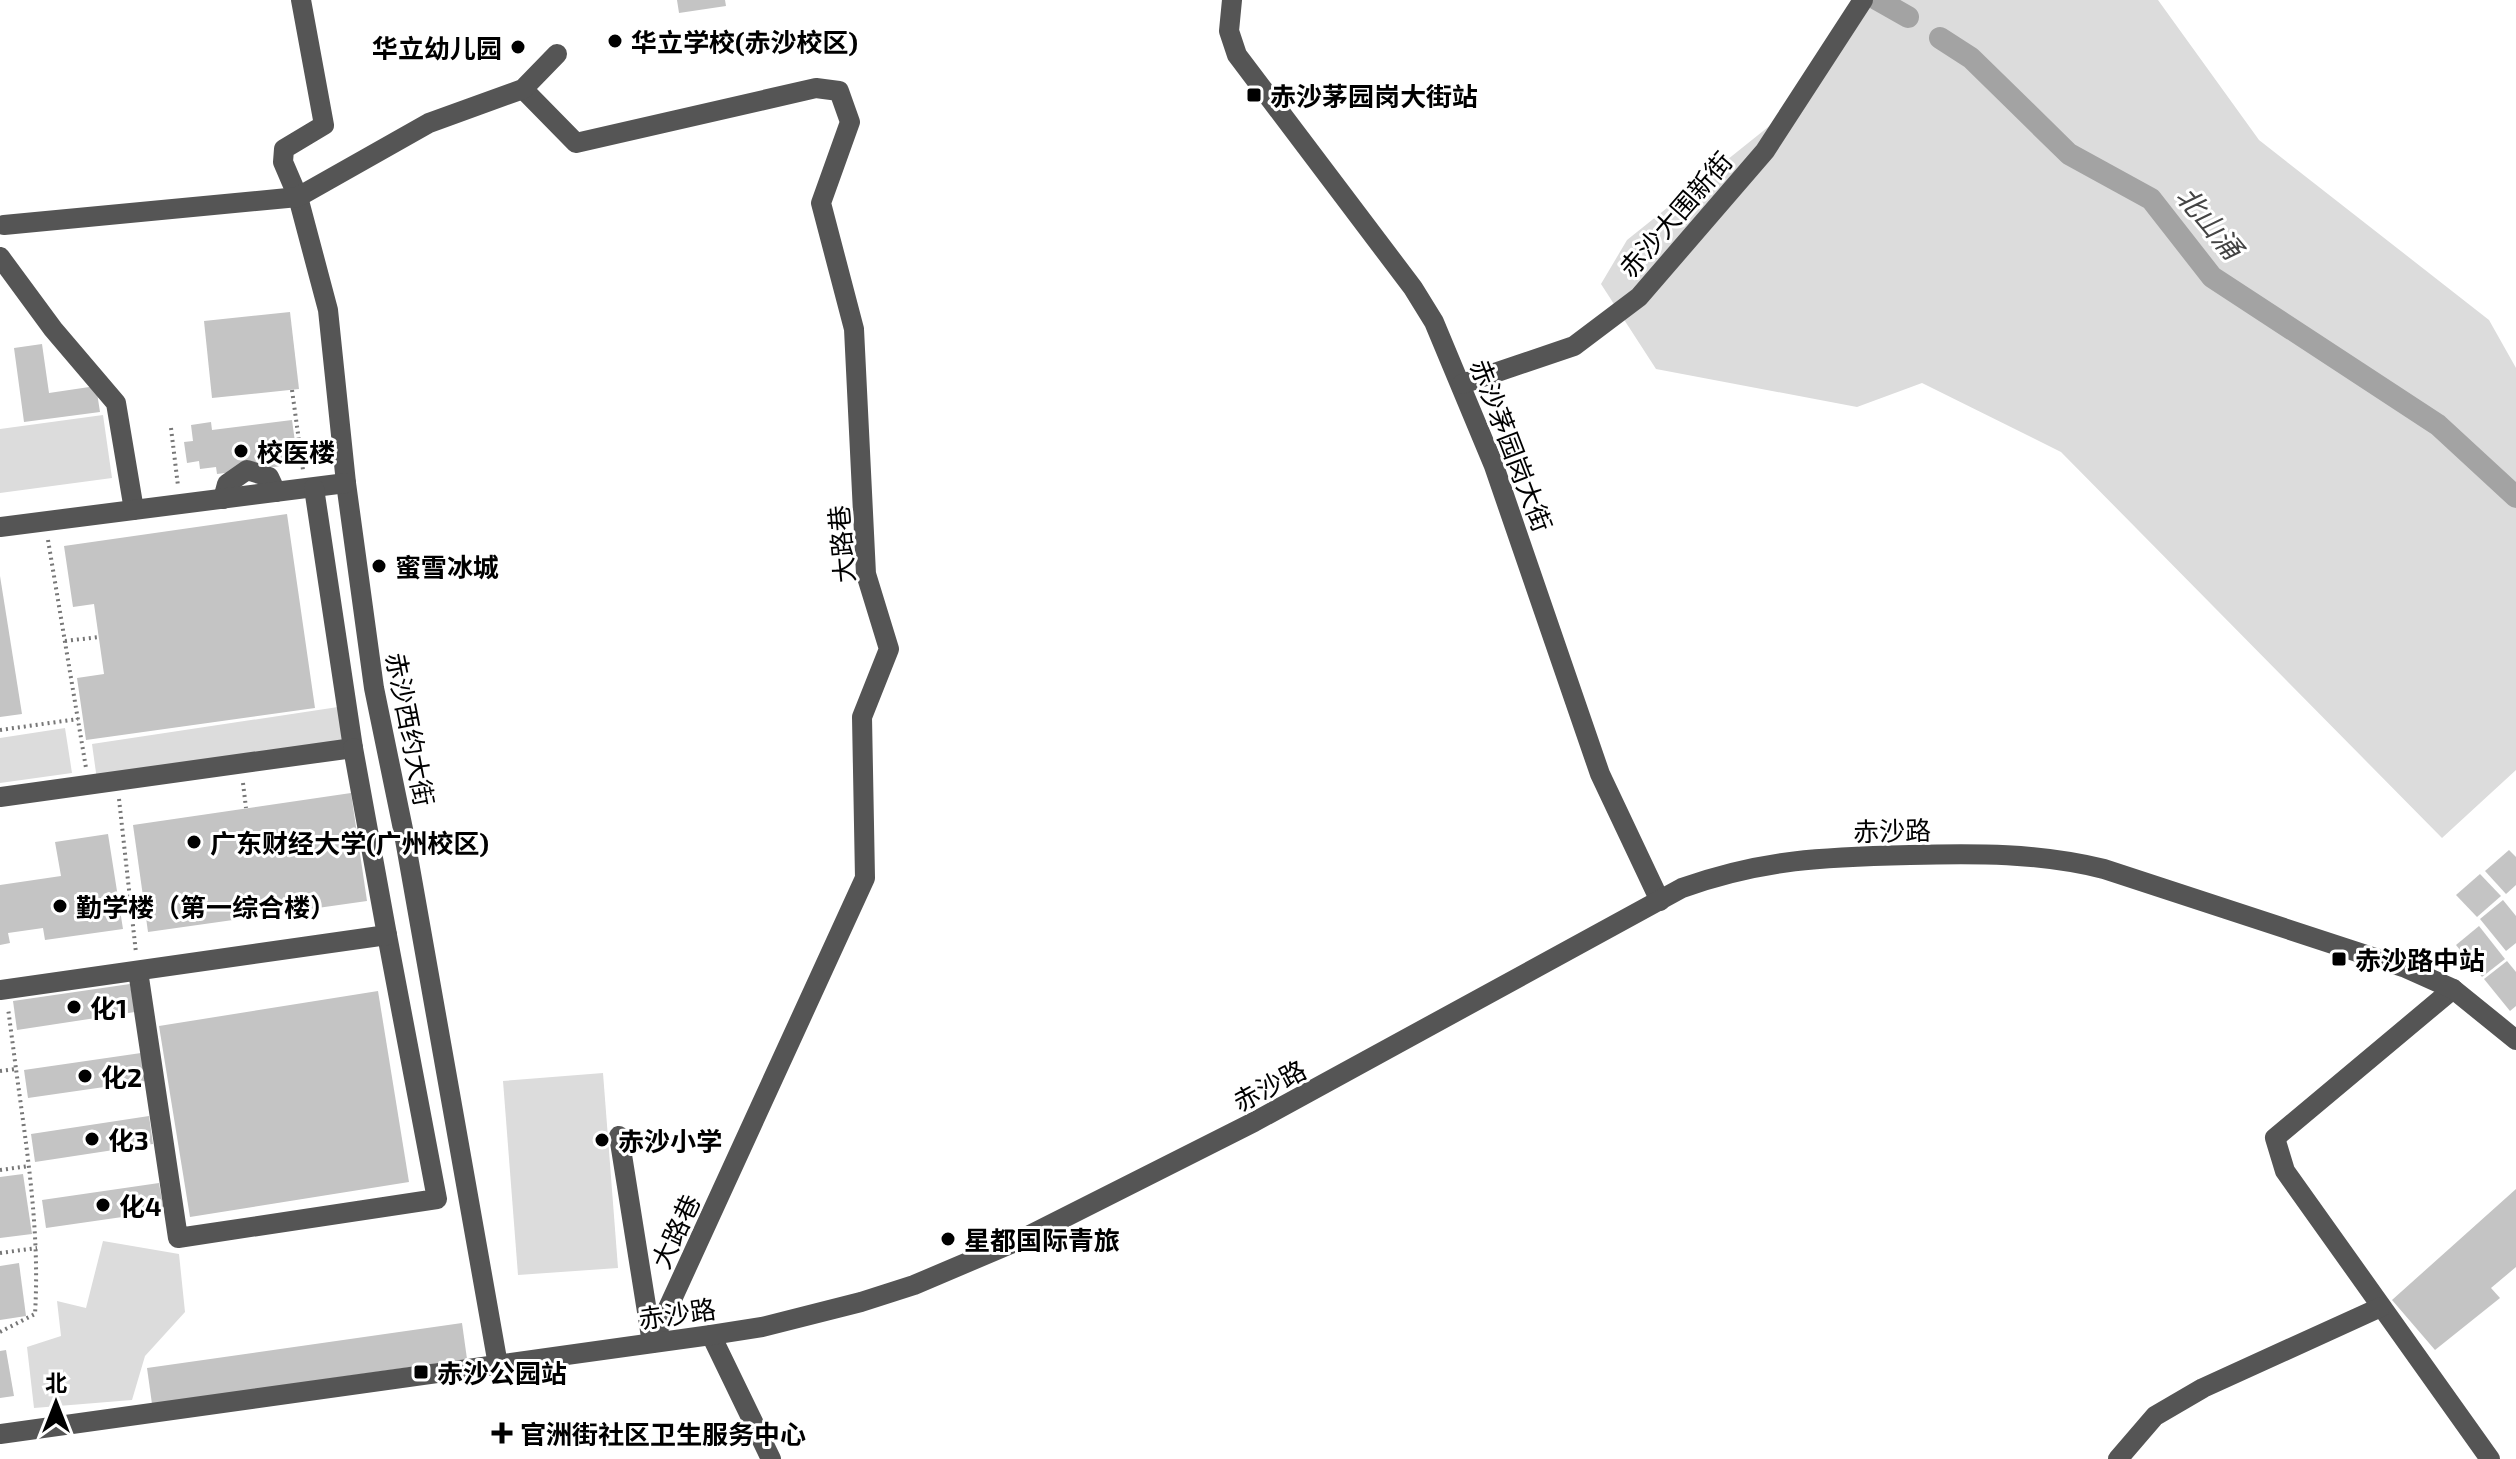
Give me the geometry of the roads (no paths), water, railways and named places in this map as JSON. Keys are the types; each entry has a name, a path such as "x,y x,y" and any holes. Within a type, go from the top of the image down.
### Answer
{"street":[{"name":"赤沙西约大街","path":"301,0 324,125 284,149 283,162 298,197 328,310 346,483 374,688 404,834 498,1365"},
{"name":"赤沙茅园岗大街","path":"1232,0 1229,31 1235,50 1264,94 1413,288 1434,322 1462,384 1549,619 1600,774 1660,901"},
{"name":"赤沙大围新街","path":"1462,384 1574,346 1639,297 1765,151 1863,0"},
{"path":"4,225 298,197 429,123 523,89 557,54"},
{"name":"大路巷","path":"523,89 576,143 816,88 839,91 850,122 821,203 854,329 866,574 889,649 862,717 865,878 652,1343"},
{"path":"0,257 53,329 116,403 134,510"},
{"path":"0,527 346,483"},
{"path":"138,971 178,1238 437,1199 353,748 310,488"},
{"path":"0,797 353,748"},
{"name":"赤沙路","path":"0,1434 762,1327 914,1285 1020,1240 1282,1108 1682,888 1730,871 1782,861 1954,854 2056,857 2283,926 2406,968 2453,989 2516,1040"},
{"path":"3,990 387,935"},
{"path":"2453,989 2275,1138 2285,1171 2490,1459"},
{"path":"619,1136 652,1343"},
{"path":"2118,1459 2155,1416 2203,1388 2381,1307"},
{"path":"711,1335 771,1459"}],"waterway":[{"name":"北山涌","path":"1878,0 1908,17"},
{"name":"北山涌","path":"1940,38 1971,58 2069,154 2151,199 2212,277 2438,425 2516,497"}],"place":[{"name":"华立学校(赤沙校区)","path":"615,41"},
{"name":"华立幼儿园","path":"518,47"},
{"name":"赤沙茅园岗大街站","path":"1254,95"},
{"name":"校医楼","path":"241,451"},
{"name":"蜜雪冰城","path":"379,566"},
{"name":"广东财经大学(广州校区)","path":"194,842"},
{"name":"勤学楼（第一综合楼）","path":"60,906"},
{"name":"赤沙路中站","path":"2339,959"},
{"name":"化1","path":"74,1007"},
{"name":"化2","path":"85,1076"},
{"name":"化3","path":"92,1139"},
{"name":"赤沙小学","path":"602,1140"},
{"name":"化4","path":"103,1205"},
{"name":"星都国际青旅","path":"948,1239"},
{"name":"赤沙公园站","path":"421,1372"},
{"name":"官洲街社区卫生服务中心","path":"502,1433"}]}
